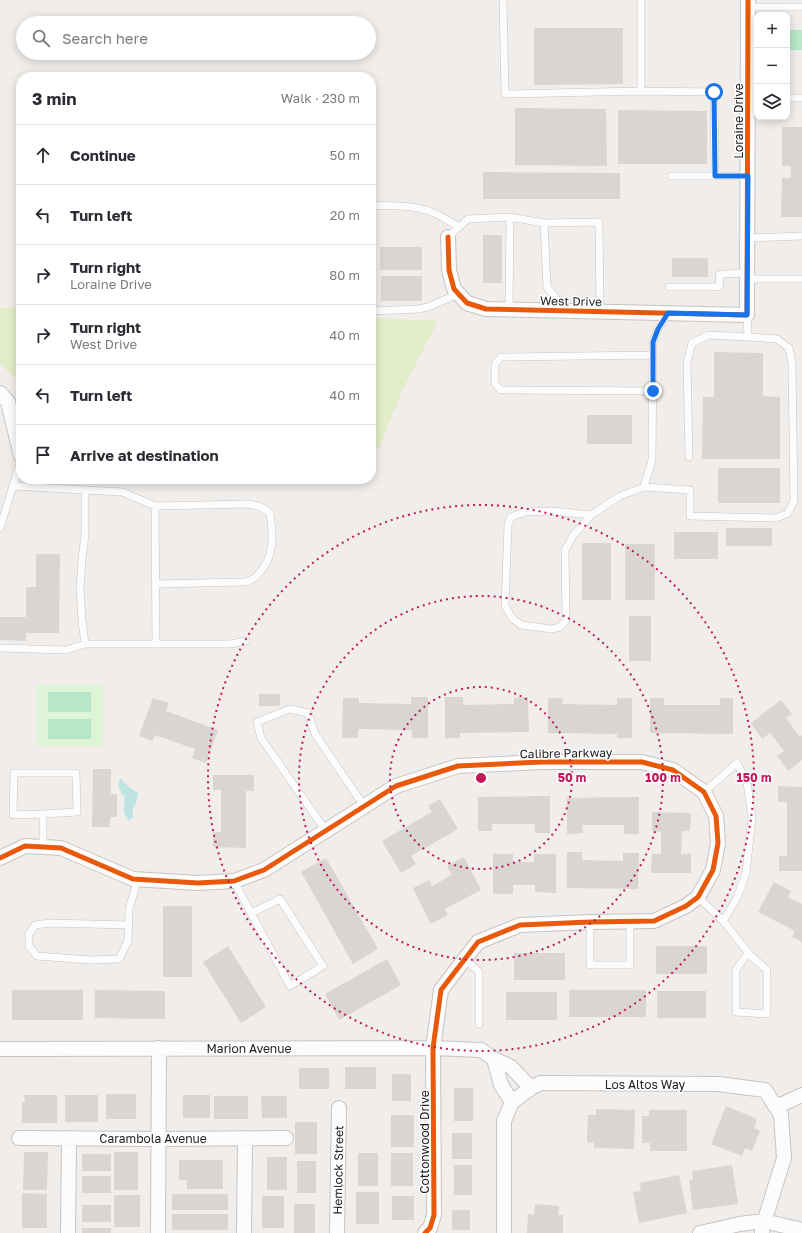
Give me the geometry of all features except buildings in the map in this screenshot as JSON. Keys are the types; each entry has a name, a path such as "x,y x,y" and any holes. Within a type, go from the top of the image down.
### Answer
{"street":[{"name":"Loraine Drive","path":"747,315 748,176 753,99 748,4"},
{"path":"448,237 449,270 454,289 458,294"},
{"name":"West Drive","path":"458,294 467,303 486,309 747,315"},
{"path":"0,393 8,402 8,415 16,440"},
{"name":"Calibre Parkway","path":"0,858 25,846 61,848 133,879 198,883 234,881 264,870 396,786 458,766 542,762 642,762 673,770 704,792 716,816 718,843 713,870 698,898"},
{"path":"433,1048 441,990 478,942 520,925 654,921 686,906 698,898"},
{"path":"158,1233 159,1048"},
{"name":"Marion Avenue","path":"0,1049 433,1048 482,1050 494,1059 511,1067 531,1088"},
{"name":"Cottonwood Drive","path":"425,1233 430,1228 434,1215 433,1048"},
{"path":"494,1059 501,1084 512,1102 504,1121 504,1233"},
{"name":"Los Altos Way","path":"512,1102 540,1083 718,1084 765,1090 781,1115 784,1158 763,1227"},
{"path":"776,1107 802,1095"},
{"name":"Hemlock Street","path":"337,1233 339,1108"},
{"name":"Carambola Avenue","path":"19,1138 286,1138"},
{"path":"68,1138 68,1233"},
{"path":"244,1233 245,1138"},
{"path":"700,1233 740,1224 802,1230"}],"lane":[{"path":"503,0 505,94 641,91 714,92 715,176"},
{"path":"641,0 641,91"},
{"path":"748,4 802,7"},
{"path":"790,98 802,98"},
{"path":"671,176 748,176"},
{"path":"376,206 387,205 416,208 433,213 459,227"},
{"path":"509,310 510,217"},
{"path":"448,237 468,219 510,217 544,222 599,222 600,312"},
{"path":"544,222 547,287 559,302 561,311"},
{"path":"748,238 802,236"},
{"path":"669,287 718,287 720,285 719,275 722,274 802,279"},
{"path":"376,311 418,309 428,307 458,294"},
{"path":"644,487 652,460 653,342 658,329 668,313"},
{"path":"747,315 748,337"},
{"path":"591,515 552,511 525,512 511,517 508,524 505,606 512,618 521,625 552,629 560,627 566,620 566,550 573,536 591,515 620,496 644,487 690,490 690,516 776,518 788,513 794,501 792,363 789,348 777,339 748,337 709,335 692,343 687,363 688,457"},
{"path":"653,355 501,357 495,364 495,384 501,390 653,391"},
{"path":"0,528 16,476"},
{"path":"13,486 122,492 155,506 250,504 261,507 270,513 272,528 270,557 263,569 253,579 244,582 156,584"},
{"path":"85,490 85,535 80,589 85,644"},
{"path":"155,506 156,643"},
{"path":"0,648 66,650 85,644 230,644 246,641"},
{"path":"326,831 261,738 257,722 290,709 308,713 315,734 364,806"},
{"path":"704,792 737,763 747,783 752,818 746,874 737,898 723,921"},
{"path":"14,773 76,773 77,812 43,814 13,815 14,773"},
{"path":"43,814 43,847"},
{"path":"128,925 51,923 35,925 29,934 29,946 38,956 90,960 120,959 128,941 129,909 138,879"},
{"path":"234,881 251,913 290,986 323,966 280,899 251,913"},
{"path":"698,898 723,921 748,953 767,970 767,1014 736,1012 736,970 748,953"},
{"path":"590,922 590,965 630,965 630,921"},
{"path":"465,959 479,972 479,1024"}],"green space":[{"path":"790,30 802,30 802,50 790,50"},
{"path":"16,307 16,378 0,364 0,308"},
{"path":"376,318 438,321 403,389 379,448 376,448"},
{"path":"36,685 103,685 103,746 36,746"},
{"path":"48,692 91,692 91,712 48,712"},
{"path":"48,719 91,719 91,739 48,739"}],"water":[{"path":"120,778 130,788 138,793 136,803 133,808 133,818 128,820 124,812 125,797 119,788"}],"cycle path":[{"path":"448,237 449,270 454,289 467,303 486,309 747,315 748,0"},
{"path":"0,858 25,846 61,848 133,879 198,883 234,881 264,870 396,786 458,766 542,762 642,762 673,770 704,792 716,816 718,843 713,870 698,897 686,906 654,921 520,925 478,942 441,990 433,1048 434,1215 430,1228 425,1233"}],"route":[{"path":"653,391 653,342 658,329 668,313 747,315 748,176 715,176 714,92"}]}
